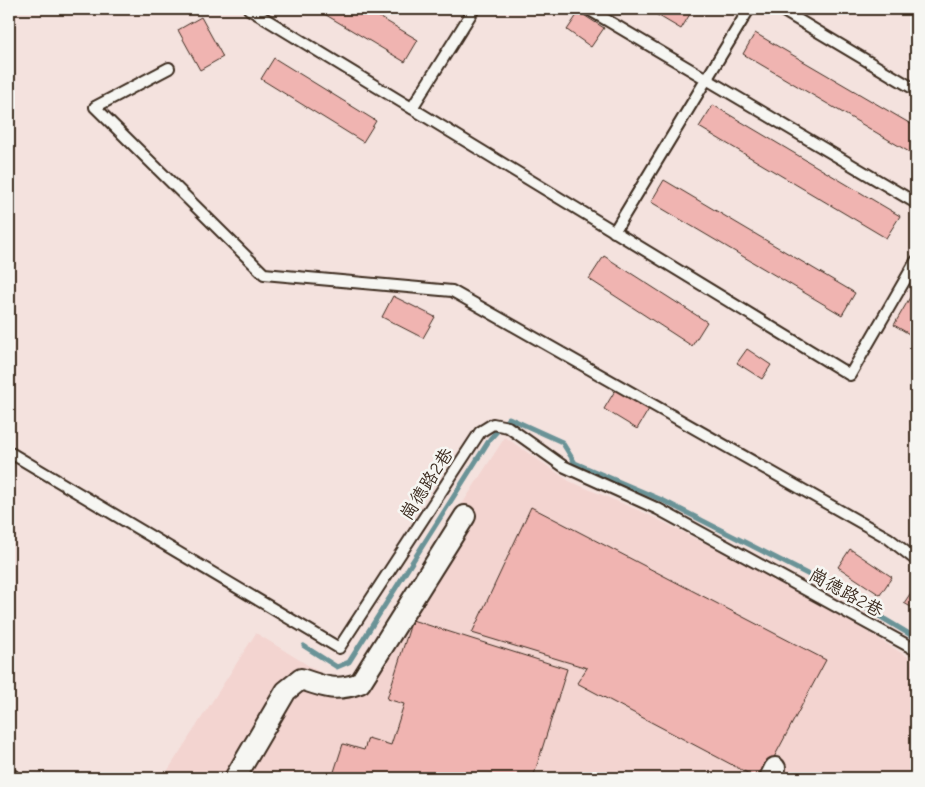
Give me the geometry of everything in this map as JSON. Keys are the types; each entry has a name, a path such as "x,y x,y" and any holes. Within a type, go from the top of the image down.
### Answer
{"street":[{"path":"235,778 286,691 301,679 344,689 360,683 465,516"}],"lane":[{"path":"249,9 850,375 916,261"},
{"path":"412,108 474,9"},
{"path":"588,9 916,203"},
{"path":"614,232 749,9"},
{"path":"780,9 916,90"},
{"path":"169,68 95,107 264,274 452,291 888,538 916,560"},
{"name":"崗德路2巷","path":"9,452 339,648 480,432 493,424 508,427 563,466 658,509 916,650"},
{"path":"9,773 16,778"}],"shaded area":[{"path":"505,437 569,481 645,513 810,596 916,662 916,778 163,778 256,633 335,682 351,678"}],"building":[{"path":"316,9 366,9 418,40 405,62"},
{"path":"647,9 693,9 681,29"},
{"path":"579,12 604,28 591,47 567,30"},
{"path":"201,17 223,57 200,70 178,30"},
{"path":"755,33 916,127 916,156 743,54"},
{"path":"274,58 376,121 363,142 261,79"},
{"path":"713,105 900,216 886,238 699,127"},
{"path":"664,180 855,293 842,315 651,202"},
{"path":"604,256 707,322 692,346 589,279"},
{"path":"916,287 916,338 894,325"},
{"path":"393,296 435,317 423,338 382,317"},
{"path":"747,349 771,365 762,379 737,363"},
{"path":"616,389 649,409 637,429 604,409"},
{"path":"531,507 826,660 763,778 757,778 577,683 587,668 472,633"},
{"path":"850,549 892,577 880,595 838,567"},
{"path":"916,585 916,610 904,603"},
{"path":"412,620 567,669 533,778 332,778 343,744 364,750 368,738 391,745 404,704 387,699"}],"waterway":[{"path":"304,646 337,667 349,662 490,439 509,418 562,442 575,463 662,500 819,580 916,638"}]}
